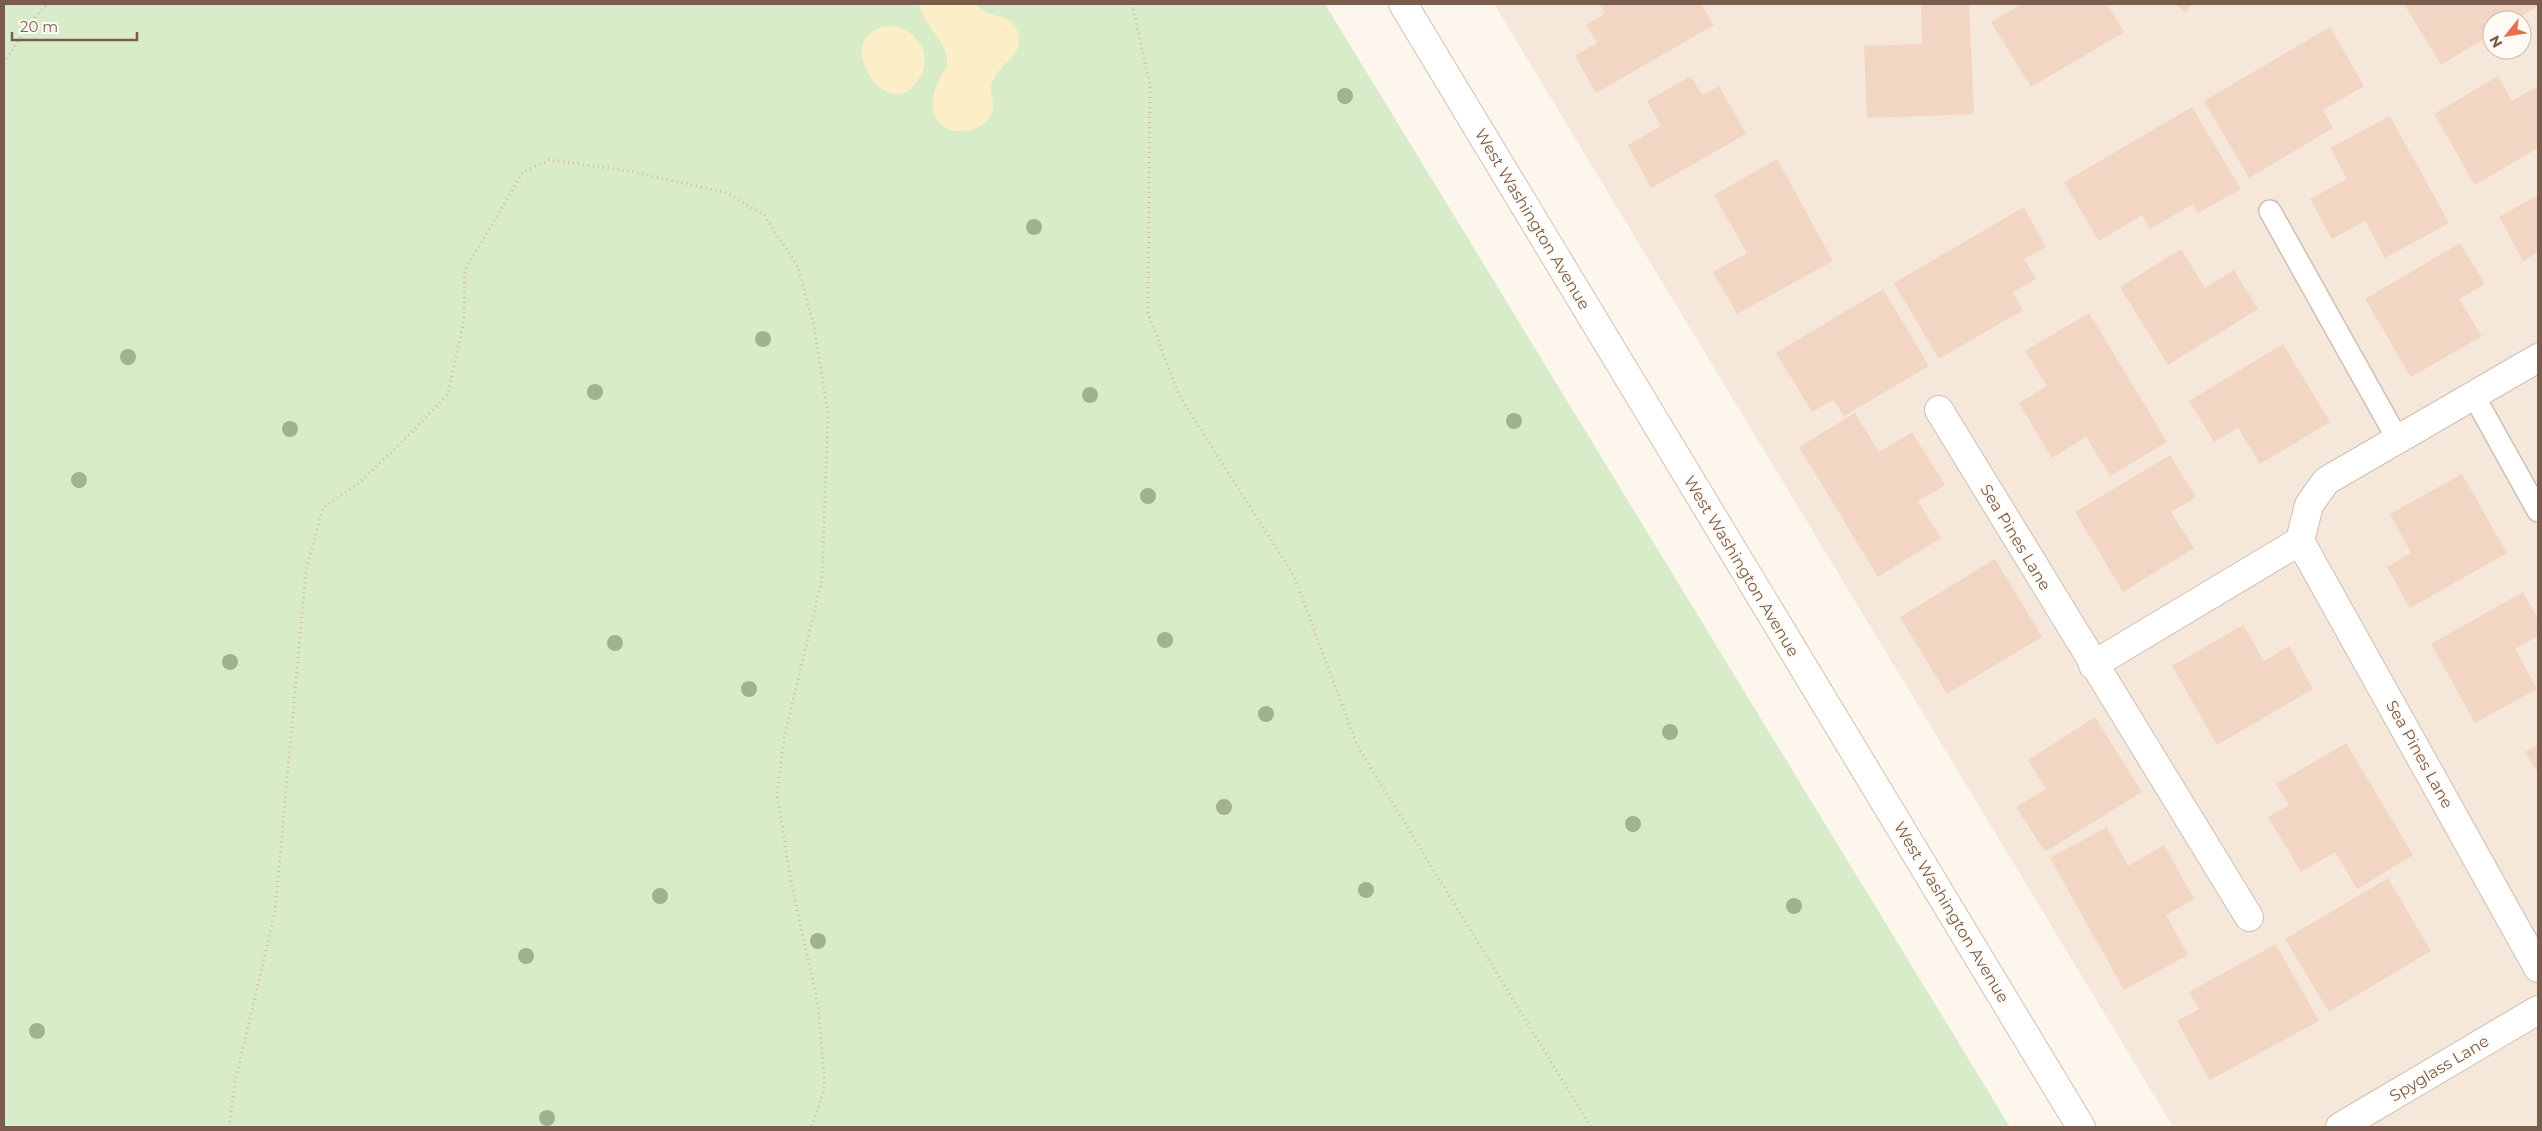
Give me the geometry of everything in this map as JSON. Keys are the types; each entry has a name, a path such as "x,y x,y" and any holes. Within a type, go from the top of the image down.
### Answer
{"street":[{"name":"West Washington Avenue","path":"1403,4 2082,1127"},
{"path":"2093,665 2300,541 2309,505 2326,481 2538,358"},
{"name":"Sea Pines Lane","path":"1939,410 2093,665 2249,917"},
{"name":"Sea Pines Lane","path":"2300,541 2538,968"},
{"name":"Spyglass Lane","path":"2340,1127 2538,1010"}],"lane":[{"path":"2270,211 2398,440"},
{"path":"2474,396 2538,511"}],"path":[{"path":"4,64 29,24 46,4"},
{"path":"1132,4 1150,85 1148,313 1179,395 1294,576 1357,745 1591,1127"},
{"path":"229,1127 235,1082 275,912 306,570 323,508 360,482 448,394 464,320 465,270 523,172 549,160 628,171 727,193 764,215 798,267 814,326 828,414 822,578 784,739 777,793 790,882 818,1005 825,1086 812,1127"}],"shaded area":[{"path":"1494,4 2538,4 2538,1127 2173,1127"}],"green space":[{"path":"4,4 1325,4 2010,1127 4,1127"}],"sand":[{"path":"919,4 976,4 985,12 1003,17 1013,23 1016,28 1019,37 1016,51 993,80 991,90 993,105 991,113 988,120 976,128 968,131 953,131 939,123 935,117 933,110 934,95 946,67 947,57 941,42 921,12"},
{"path":"897,26 913,35 922,48 924,55 924,63 918,80 905,93 891,93 878,85 867,72 862,56 864,41 875,30"}],"building":[{"path":"1600,4 1701,4 1714,25 1596,93 1575,56 1597,43 1586,25 1605,14"},
{"path":"1921,4 1969,4 1974,114 1867,118 1864,46 1922,44"},
{"path":"2022,4 2107,4 2124,32 2031,87 1991,22"},
{"path":"2174,4 2192,4 2186,12"},
{"path":"2404,4 2538,4 2531,10 2482,10 2482,40 2441,65"},
{"path":"2330,27 2364,86 2323,110 2333,128 2249,178 2204,101"},
{"path":"1691,76 1702,95 1719,86 1746,134 1651,188 1628,145 1661,126 1647,101"},
{"path":"2498,76 2512,101 2538,86 2538,148 2475,185 2434,114"},
{"path":"2192,107 2241,189 2198,213 2193,204 2150,229 2142,215 2099,241 2064,182"},
{"path":"2390,116 2449,223 2385,258 2365,221 2332,239 2310,199 2347,179 2330,148"},
{"path":"1777,159 1833,261 1737,314 1713,272 1747,253 1714,195"},
{"path":"2538,195 2538,252 2523,261 2499,217"},
{"path":"2024,207 2046,247 2024,259 2036,279 2013,292 2023,310 1939,359 1894,283"},
{"path":"2460,243 2485,284 2459,299 2482,336 2411,377 2365,299"},
{"path":"2181,249 2205,288 2234,270 2258,309 2168,365 2120,287"},
{"path":"1883,289 1929,366 1844,416 1833,400 1812,412 1776,353"},
{"path":"2089,313 2167,442 2110,476 2086,437 2052,458 2019,403 2047,386 2025,351"},
{"path":"2283,344 2330,422 2260,464 2238,428 2214,442 2189,401"},
{"path":"1855,413 1879,452 1912,432 1945,485 1918,501 1941,538 1878,577 1799,447"},
{"path":"2170,455 2196,497 2171,512 2194,548 2123,592 2075,512"},
{"path":"2462,474 2507,553 2410,608 2387,567 2411,553 2390,514"},
{"path":"1995,559 2042,637 1947,694 1900,617"},
{"path":"2523,592 2538,619 2538,636 2515,649 2537,689 2475,723 2431,644"},
{"path":"2243,625 2264,661 2289,646 2313,689 2217,745 2172,666"},
{"path":"2095,717 2142,792 2045,852 2016,807 2046,789 2028,760"},
{"path":"2346,743 2413,855 2357,889 2335,852 2301,872 2268,817 2289,805 2276,784"},
{"path":"2538,744 2538,773 2525,752"},
{"path":"2107,827 2128,866 2164,845 2194,899 2166,915 2188,955 2124,990 2050,858"},
{"path":"2388,878 2431,951 2329,1012 2285,939"},
{"path":"2276,944 2319,1021 2210,1080 2177,1021 2199,1009 2189,992"}]}
